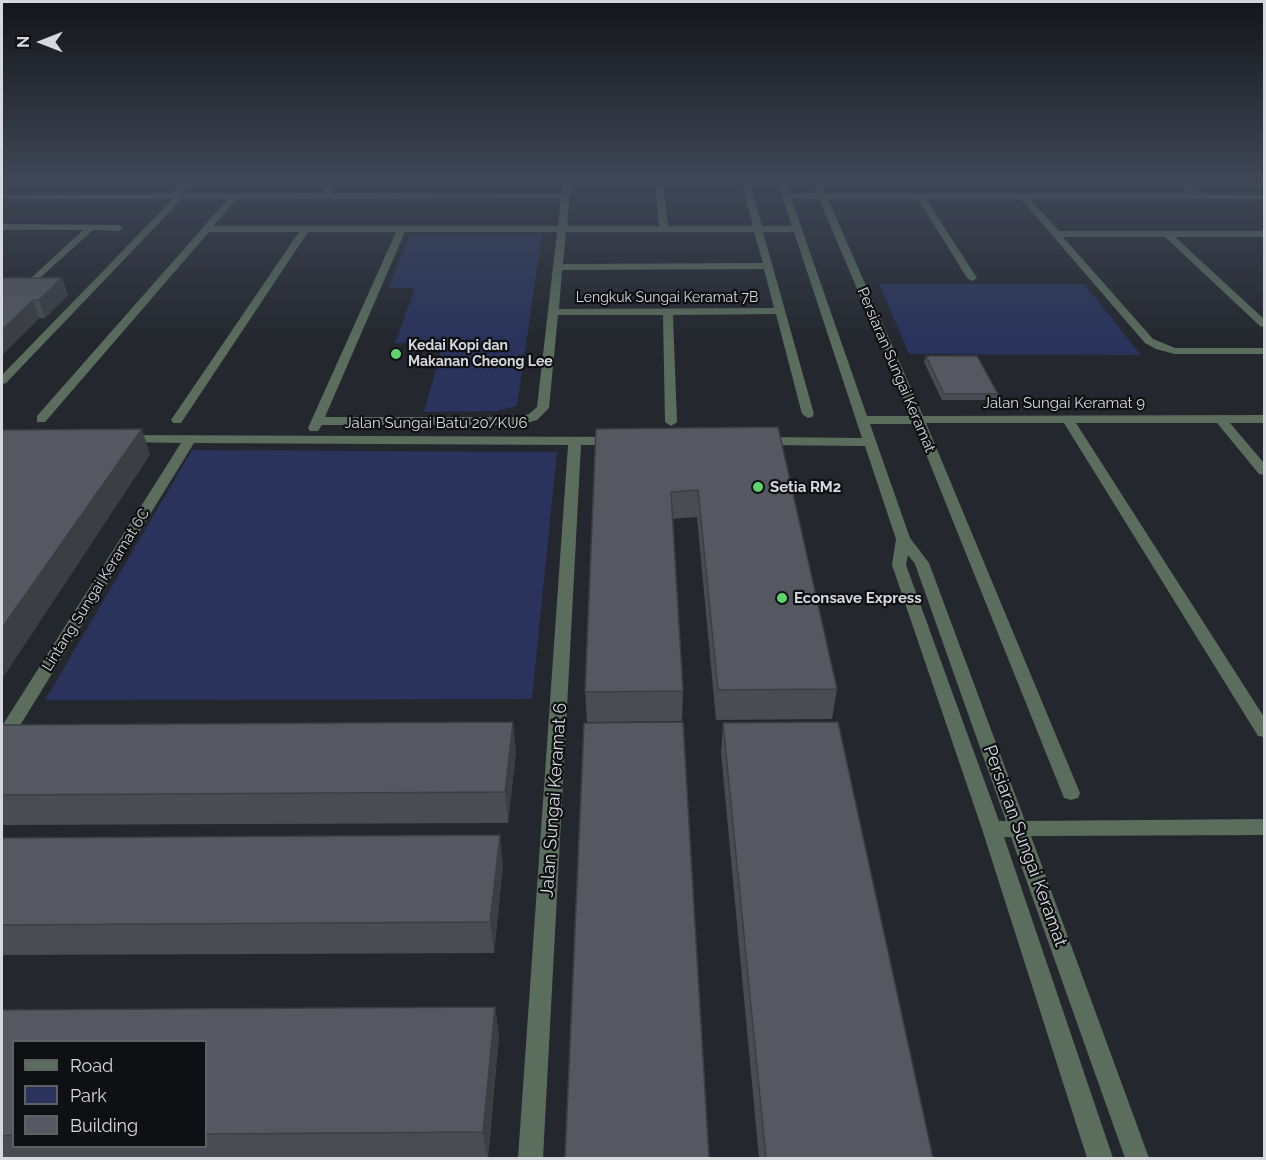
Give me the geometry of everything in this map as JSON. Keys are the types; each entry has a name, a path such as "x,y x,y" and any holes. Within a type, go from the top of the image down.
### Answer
{"street":[{"path":"40,292 16,292 83,235"},
{"path":"2,381 140,235"},
{"path":"40,419 202,235"},
{"path":"177,420 301,235"},
{"path":"309,439 399,235"},
{"path":"317,421 519,422 533,417 543,408 561,235"},
{"path":"761,235 808,414"},
{"name":"Persiaran Sungai Keramat","path":"800,235 903,539 922,563 1137,1158"},
{"name":"Persiaran Sungai Keramat","path":"839,235 918,419 983,583 1071,793"},
{"path":"945,235 972,278"},
{"path":"1057,235 1149,341 1175,351 1264,351"},
{"path":"1168,235 1264,324"},
{"path":"558,267 769,266"},
{"name":"Lengkuk Sungai Keramat 7B","path":"553,312 781,311"},
{"path":"668,312 671,422"},
{"path":"1067,419 1264,731"},
{"path":"1220,419 1264,471"},
{"name":"Jalan Sungai Keramat 9","path":"863,420 1264,419"},
{"name":"Jalan Sungai Batu 20/KU6","path":"118,439 635,441"},
{"name":"Lintang Sungai Keramat 6C","path":"2,740 190,439"},
{"name":"Jalan Sungai Keramat 6","path":"531,1158 575,441"},
{"path":"747,441 871,442"},
{"name":"Persiaran Sungai Keramat","path":"903,539 899,565 992,829 1100,1158"},
{"path":"992,829 1018,827 1264,827"}],"green space":[{"path":"410,235 542,235 517,406 497,411 424,412 443,343 395,343 415,288 388,288"},
{"path":"879,284 1084,284 1141,355 909,354"},
{"path":"192,450 557,452 532,699 45,700"}],"building":[{"path":"2,278 62,278 39,300 33,300 2,330"},
{"path":"926,356 977,356 998,394 944,394"},
{"path":"778,427 837,689 718,690 698,490 671,492 683,691 585,692 596,429"},
{"path":"142,429 2,628 2,430"},
{"path":"513,722 505,792 2,795 2,725"},
{"path":"683,722 709,1158 565,1158 584,723"},
{"path":"838,722 933,1158 766,1158 723,723"},
{"path":"500,835 490,922 2,925 2,838"},
{"path":"495,1007 483,1132 207,1134 207,1040 12,1040 12,1135 2,1136 2,1010"}],"place":[{"name":"Kedai Kopi dan Makanan Cheong Lee","path":"396,354"},
{"name":"Setia RM2","path":"758,487"},
{"name":"Econsave Express","path":"782,598"}]}
